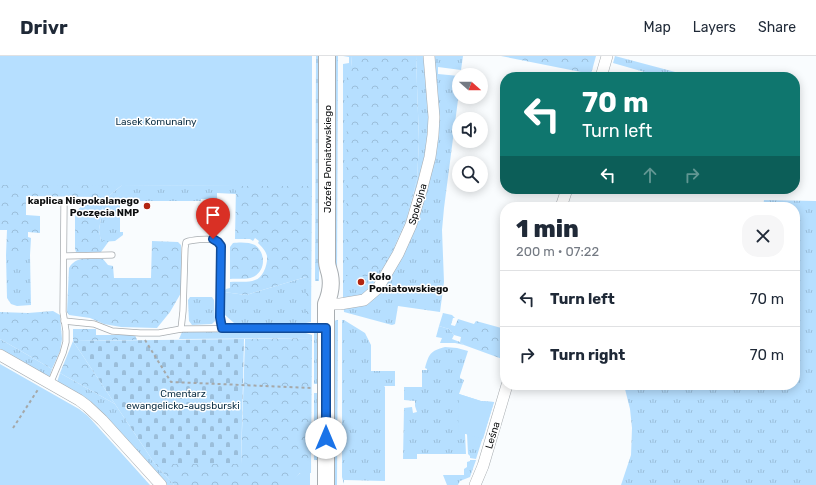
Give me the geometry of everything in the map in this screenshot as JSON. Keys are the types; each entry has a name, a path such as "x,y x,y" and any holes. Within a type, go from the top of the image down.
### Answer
{"street":[{"name":"Józefa Poniatowskiego","path":"326,485 326,304 322,284 326,262 327,56"},
{"name":"Spokojna","path":"326,304 340,304 364,300 378,288 398,254 411,226 425,176 434,135 429,56"},
{"path":"602,72 607,56"},
{"path":"0,355 46,385 79,400 95,413 160,485"},
{"name":"Leśna","path":"475,485 505,390"}],"lane":[{"path":"46,385 63,352 66,342 63,312 64,206"},
{"path":"181,329 186,242 190,240 213,239 221,246 220,317 222,328"},
{"path":"64,256 112,255"},
{"path":"64,321 94,324 112,331 140,333 159,333 181,329 326,328"}],"path":[{"path":"140,333 171,382 312,388"},
{"path":"13,428 46,385"}],"green space":[{"name":"Lasek Komunalny","path":"0,56 312,56 312,186 0,185"},
{"path":"316,56 320,56 319,281 315,281"},
{"path":"334,56 338,56 337,278 333,281"},
{"path":"343,56 352,56 351,67 347,67 394,248 407,218 417,179 419,142 416,56 463,56 461,68 452,69 438,67 438,74 452,75 452,104 457,104 456,112 452,112 452,146 442,230 444,282 440,312 398,306 395,324 392,325 344,312 343,64 349,63 349,57"},
{"path":"352,56 416,56 419,142 417,179 407,218 394,248 374,276 346,276 347,67 351,67"},
{"path":"501,56 596,56 592,72 581,72"},
{"path":"615,56 675,72 644,72 613,63"},
{"path":"0,185 122,185 104,200 99,230 101,241 109,241 101,252 76,252 75,249 76,213 82,206 96,204 97,197 26,196 26,215 40,216 40,233 28,232 28,237 31,238 30,255 6,255 7,230 0,230"},
{"path":"122,185 236,186 236,194 217,193 217,199 201,199 201,201 120,201 120,232 123,232 123,235 115,241 101,242 99,230 104,200"},
{"path":"236,186 312,186 311,322 306,323 306,277 246,295 224,292 226,289 230,288 230,282 252,281 258,279 266,267 267,259 266,252 258,243 259,241 255,238 253,241 250,239 235,239"},
{"path":"764,200 816,201 816,485 621,485 631,455 632,428 630,409 625,390 800,390 800,202 764,202"},
{"path":"152,241 178,242 181,245 181,293 170,312 157,328 121,327 104,324 90,318 69,315 67,312 69,268 75,261 79,259 103,259 108,265 113,266 114,278 151,278"},
{"path":"233,243 250,243 259,248 263,257 263,262 260,271 253,277 230,279 230,247"},
{"path":"6,255 30,255 31,305 17,306 11,304 7,298"},
{"path":"306,277 306,323 234,323 225,315 224,292 246,295"},
{"path":"190,297 212,297 214,300 215,321 212,324 192,325 189,321 188,300"},
{"path":"53,311 60,315 62,339 60,351 52,369 0,339 0,312 28,313"},
{"path":"443,313 452,315 455,318 453,318 451,325 455,326 458,319 474,324 476,321 500,328 500,358 464,345 460,342 461,337 454,335 449,329 439,326"},
{"path":"338,320 337,485 332,485 333,323"},
{"path":"342,320 365,333 371,345 371,371 395,371 395,386 384,386 385,481 344,480 344,484 342,477"},
{"path":"439,326 449,329 454,335 452,339 464,345 455,343 440,343 442,338 436,337"},
{"path":"73,329 96,329 96,335 135,335 137,340 73,341"},
{"path":"294,329 312,335 312,338 179,339 182,332"},
{"path":"314,331 319,334 319,384 314,384"},
{"path":"312,338 311,473 300,473 288,485 174,485 155,464 241,464 245,339"},
{"path":"0,339 52,369 49,378 0,350"},
{"name":"Cmentarz ewangelicko-augsburski","path":"244,339 241,464 155,464 73,341"},
{"path":"73,341 115,404 60,373"},
{"path":"445,347 468,351 460,376 460,378 464,380 459,394 481,401 494,402 476,459 470,458 468,454 467,434 465,434 466,454 417,454 417,459 403,459 404,408 412,407 413,413 417,412 415,401 404,400 404,387 422,387 422,370 427,370 425,368 429,356 436,350"},
{"path":"0,364 79,409 88,416 150,485 0,485"},
{"path":"60,373 115,404 155,464 174,485 167,485 103,415 57,382"},
{"path":"314,393 319,393 317,460 314,460"},
{"path":"459,394 481,401 494,402 483,439 458,431"},
{"path":"470,460 476,460 470,477 460,481 458,485 447,485 443,475 464,475 464,469 467,467 467,462"},
{"path":"310,465 310,485 286,485"}],"place":[{"name":"kaplica Niepokalanego Poczęcia NMP","path":"147,206"},
{"name":"Koło Poniatowskiego","path":"361,282"}],"route":[{"path":"213,239 221,246 220,317 222,328 326,328 326,438"}]}
